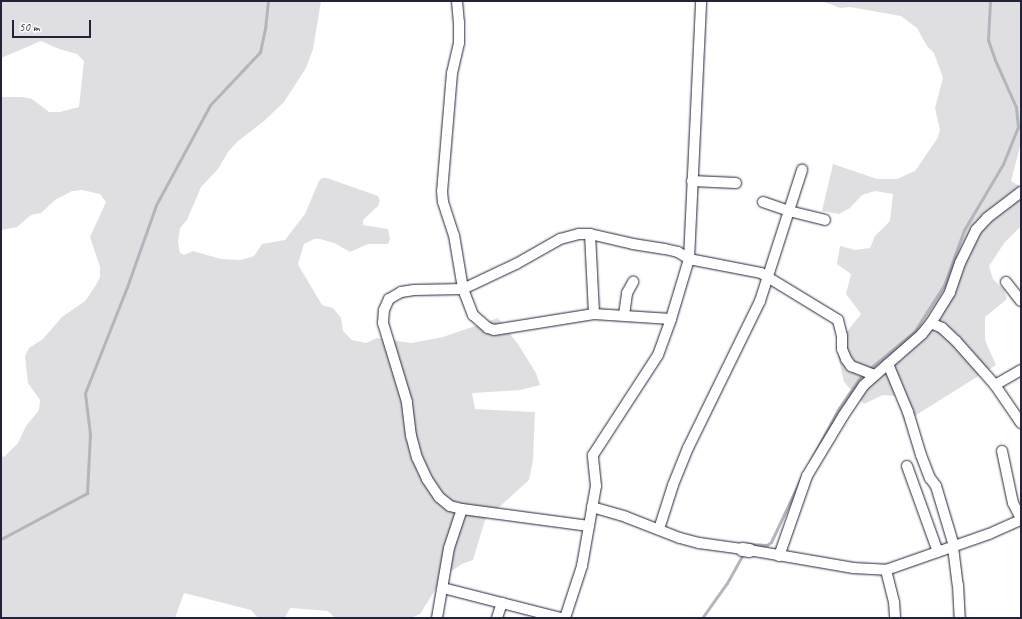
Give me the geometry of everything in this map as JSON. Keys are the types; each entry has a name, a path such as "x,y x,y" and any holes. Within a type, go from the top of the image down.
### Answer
{"street":[{"path":"457,1 460,22 459,43 452,74 442,191 443,202 454,235 463,289 468,305 478,321 494,330 594,314 672,319"},
{"path":"565,618 582,566 589,526 596,478 592,460 593,455 655,360 672,319 689,259 701,1"},
{"path":"659,529 672,485 688,448 752,320 768,277 802,170"},
{"path":"692,181 736,183"},
{"path":"779,556 807,476 843,416 864,385 922,334 931,323 950,292 960,263 976,230 987,218 1021,192"},
{"path":"763,202 789,211 825,220"},
{"path":"589,526 462,509 450,506 439,497 427,479 411,436 407,402 383,317 384,310 389,299 401,292 414,290 463,289 516,264 560,239 579,234 590,234 678,252 689,259 754,270 838,320 842,336 842,349 846,359 851,366 874,375"},
{"path":"590,234 594,314"},
{"path":"624,315 627,293 633,282"},
{"path":"1006,282 1021,301"},
{"path":"931,323 942,328 956,340 995,385 1021,423"},
{"path":"888,364 908,412 921,455 930,478 936,486 954,547 960,618"},
{"path":"995,385 1021,370"},
{"path":"592,506 659,529 680,538 699,543 746,549 854,568 886,570 954,547 1021,520 1013,503 1002,451"},
{"path":"907,466 938,552"},
{"path":"437,618 449,548 462,509"},
{"path":"886,570 894,602 895,618"},
{"path":"443,588 561,618"},
{"path":"497,618 502,603"}],"shaded area":[{"path":"1,1 321,1 313,49 306,68 284,102 264,121 237,142 228,152 218,169 201,187 187,220 180,228 178,242 180,253 184,255 193,251 221,259 241,260 254,256 262,244 285,240 305,214 319,181 322,178 327,178 378,196 380,201 378,206 363,220 363,225 388,229 390,239 388,244 368,244 350,252 334,243 320,239 314,239 304,244 298,264 300,268 322,305 333,308 341,318 343,331 352,340 366,343 377,338 411,343 443,337 498,318 518,344 536,373 540,385 520,390 472,393 475,409 535,412 533,460 529,480 485,520 473,560 462,564 444,576 420,614 411,618 335,618 328,611 290,608 285,618 258,618 251,610 184,593 175,618 1,618 1,456 4,457 18,443 26,426 39,410 40,400 28,383 25,356 29,348 43,339 62,317 85,301 96,285 100,277 100,267 90,237 106,202 100,194 82,190 72,191 55,200 41,213 31,215 17,227 1,230 1,97 23,97 32,99 49,112 60,112 79,107 84,61 77,54 59,49 41,41 1,58"},
{"path":"822,1 1021,1 1021,143 1011,181 1021,187 1021,226 1005,242 989,266 993,279 1004,290 1007,299 985,317 985,340 996,365 905,422 896,396 883,395 864,404 844,382 838,356 845,334 861,314 846,294 851,274 837,264 840,246 855,250 870,248 875,236 890,221 893,194 875,191 862,195 850,208 839,214 822,211 833,164 877,179 897,179 915,171 937,139 940,130 935,108 943,78 934,53 927,46 917,28 901,16 850,7 840,8"}],"waterway":[{"path":"1,539 87,493 90,434 85,393 127,287 156,205 210,105 260,52 265,29 268,1"},
{"path":"868,370 914,332 944,285 964,230 1003,164 1018,127 1016,107 995,60 988,40 990,1"},
{"path":"810,462 839,408 863,373"},
{"path":"748,544 767,545 771,542 802,476"},
{"path":"702,618 727,583 744,552"}]}
